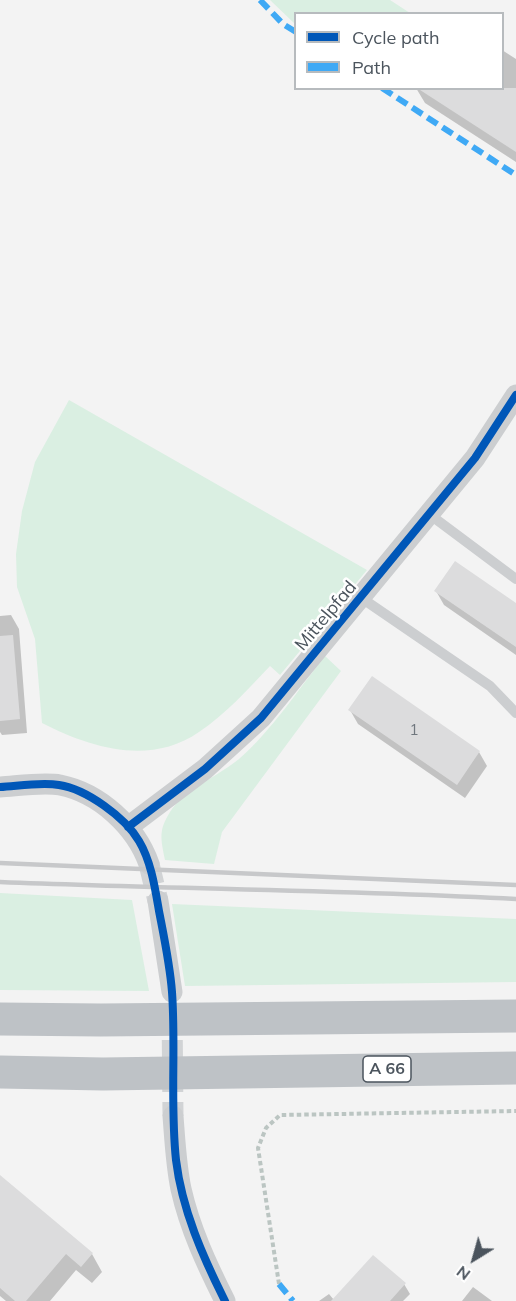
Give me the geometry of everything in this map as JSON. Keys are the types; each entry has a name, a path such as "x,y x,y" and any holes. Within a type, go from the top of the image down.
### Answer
{"highway":[{"path":"0,1019 516,1016"},
{"name":"A 66","path":"0,1072 103,1074 516,1068"}],"street":[{"name":"Mittelpfad","path":"128,827 205,769 261,718 475,458 516,395"},
{"path":"0,787 58,784 75,789 98,802 128,827 139,840 149,864"},
{"path":"158,901 172,992"},
{"path":"173,1116 176,1161 182,1191 203,1257 225,1301"}],"lane":[{"path":"429,514 516,579"},
{"path":"360,597 490,686 516,713"}],"path":[{"path":"279,1284 258,1148 266,1128 280,1115 516,1111"}],"green space":[{"path":"270,0 390,0 408,12 294,12 294,23"},
{"path":"69,400 367,570 280,675 270,666 209,725 180,742 161,748 141,751 100,746 42,723 35,639 17,587 16,554 22,511 35,462"},
{"path":"325,656 341,671 222,832 214,864 165,860 162,830 170,812 183,797 231,765 251,748 274,723"},
{"path":"0,893 132,900 149,991 0,990"},
{"path":"172,904 516,919 516,982 185,986"}],"building":[{"path":"516,88 516,152 420,90"},
{"path":"455,561 516,603 516,647 434,591"},
{"path":"13,635 20,719 0,721 0,636"},
{"path":"372,676 480,751 457,785 348,710"},
{"path":"0,1175 93,1253 81,1267 66,1254 26,1301 15,1301 0,1288"},
{"path":"373,1255 406,1283 390,1301 331,1301"}],"tunnel":[{"path":"149,864 158,901"},
{"path":"172,1009 173,1116"}],"railway":[{"path":"0,863 516,885"},
{"path":"0,882 516,899"}],"marked path":[{"path":"260,0 283,24 294,31"},
{"path":"385,90 516,175"},
{"path":"279,1284 293,1301"}],"cycle path":[{"path":"128,827 205,769 261,718 475,458 516,395"},
{"path":"0,787 52,784 81,792 115,814 133,832 143,849 154,884 171,982 173,1118 179,1179 194,1233 225,1301"}]}
